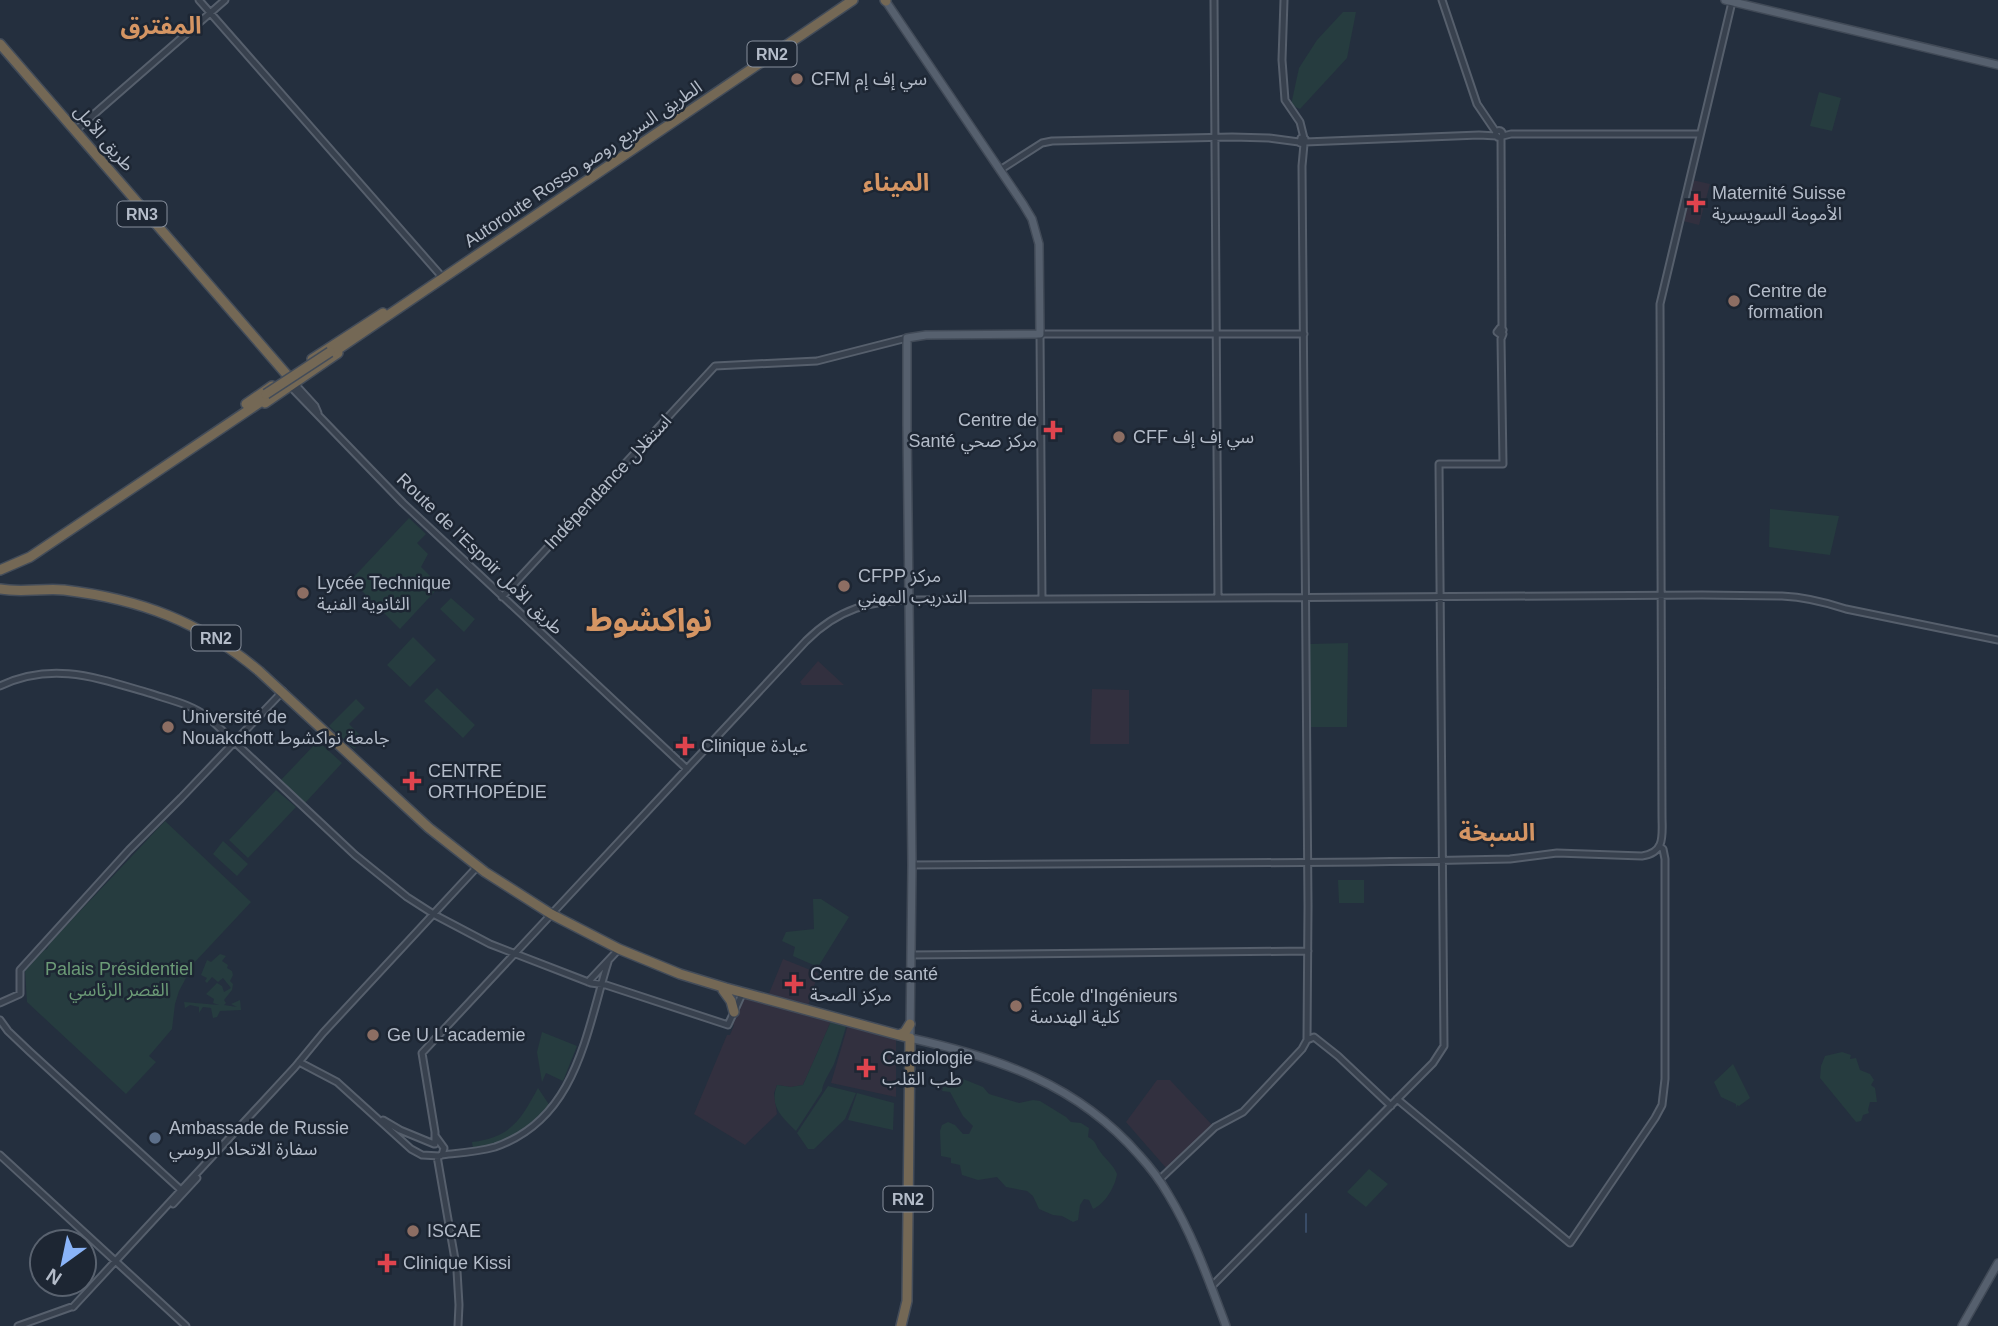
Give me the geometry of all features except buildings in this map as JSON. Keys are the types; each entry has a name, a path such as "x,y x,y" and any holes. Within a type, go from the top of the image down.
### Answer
{"highway":[{"name":"Autoroute Rosso الطريق السريع روصو","path":"224,424 846,0"},
{"name":"Autoroute Rosso الطريق السريع روصو","path":"442,277 853,0"},
{"name":"طريق الأمل","path":"0,44 265,350"},
{"name":"Route de l’Espoir طريق الأمل","path":"0,50 289,381"},
{"path":"193,447 210,439 371,320 412,298"},
{"name":"Route de l’Espoir طريق الأمل","path":"265,350 289,381"},
{"path":"179,454 194,440 289,381"},
{"name":"RN2","path":"7,566 35,554 224,424"},
{"name":"RN2","path":"7,566 46,545 224,424"},
{"path":"5,592 7,587 2,579 7,566"},
{"name":"RN2","path":"5,592 54,589 84,593 125,601 188,623 219,640 251,664 402,808 477,868 550,915 619,950 680,974 910,1038 907,1301 901,1326"},
{"path":"723,988 734,1012"},
{"path":"910,1053 899,1035 911,1024"}],"main road":[{"path":"885,0 1026,207 1037,233 1040,250 1040,334 926,335 907,338 912,865 910,1038 1005,1064 1033,1075 1064,1092 1118,1133 1159,1180 1182,1218 1226,1326"},
{"path":"1729,1 1998,65"},
{"path":"911,1024 917,1037 928,1042"},
{"path":"910,1053 916,1043 928,1042"},
{"path":"1962,1326 1998,1263"}],"street":[{"path":"199,0 442,277"},
{"path":"76,130 225,0"},
{"path":"1214,0 1218,598"},
{"path":"1159,1180 1211,1131 1242,1111 1302,1049 1308,1032 1302,141 1298,120 1285,100 1282,60 1284,0"},
{"path":"1211,1287 1433,1063 1444,1046 1439,464 1503,464 1500,145 1497,133 1477,103 1442,0"},
{"path":"912,865 1510,859 1557,853 1642,856 1654,853 1660,846 1662,816 1660,304 1729,1"},
{"path":"1000,170 1048,141 1215,138 1302,141 1497,133 1700,134"},
{"path":"1042,599 1040,334 1304,334"},
{"name":"Indépendance استقلال","path":"502,597 715,366 817,361 907,338"},
{"name":"Route de l’Espoir طريق الأمل","path":"289,381 374,474 687,769"},
{"path":"438,1156 444,1151 435,1135 422,1053 806,641 828,622 847,611 868,604 908,600 1795,596 1998,640"},
{"path":"0,686 37,674 83,674 192,707 209,718 371,869 434,915 490,944 588,982 728,1025 742,993"},
{"path":"0,1003 20,993 18,974 22,967 129,850 282,692"},
{"path":"1397,1099 1570,1243 1656,1118 1662,1105 1665,1079 1665,859 1660,846"},
{"path":"18,1326 73,1307 477,868"},
{"path":"588,982 619,950"},
{"path":"911,956 1308,951"},
{"path":"301,1061 337,1082 411,1149 422,1155 480,1151 509,1140 551,1108 569,1081 582,1054 608,962"},
{"path":"0,1020 29,1051 182,1191"},
{"path":"1308,1032 1391,1105"},
{"path":"1307,1040 1314,1037"},
{"path":"373,1113 400,1130 461,1153"},
{"path":"438,1144 431,1150 438,1156 457,1271 458,1326"},
{"path":"0,1155 186,1326"}],"shaded area":[{"name":"Maternité Suisse الأمومة السويسرية","path":"1692,180 1710,184 1699,225 1683,221"},
{"path":"818,661 844,685 802,685 800,682"},
{"path":"1092,689 1129,690 1129,744 1090,744"},
{"name":"Centre de santé مركز الصحة","path":"783,959 818,973 808,1006 768,996"},
{"path":"743,996 832,1019 803,1085 777,1085 774,1093 777,1114 745,1145 694,1114 727,1035 730,1035"},
{"name":"Cardiologie طب القلب","path":"848,1025 896,1037 896,1097 831,1083"},
{"path":"1157,1080 1170,1080 1213,1126 1167,1169 1126,1122"}],"green space":[{"path":"1343,12 1356,12 1347,58 1300,109 1291,105 1299,68 1317,40"},
{"path":"1819,92 1841,98 1832,131 1810,126"},
{"path":"1770,509 1839,516 1830,555 1769,547"},
{"path":"409,518 426,534 417,543 428,554 421,567 440,586 400,629 351,580"},
{"path":"451,598 475,619 464,632 440,609"},
{"path":"413,637 436,660 410,687 387,665"},
{"path":"1348,643 1347,727 1310,727 1310,644"},
{"path":"437,688 475,725 463,738 424,701"},
{"path":"356,699 365,708 349,724 364,739 354,749 329,726"},
{"path":"318,741 342,763 305,803 281,780"},
{"path":"276,790 296,807 248,858 229,840"},
{"name":"Palais Présidentiel القصر الرئاسي","path":"165,821 251,902 194,963 179,991 172,1029 149,1056 156,1062 126,1094 27,1002 25,971"},
{"path":"223,841 248,864 237,876 213,854"},
{"path":"1338,880 1364,880 1364,903 1339,903"},
{"path":"813,899 821,899 849,917 818,967 793,956 795,947 782,941 786,932 814,929"},
{"path":"220,954 226,956 222,961 228,965 227,968 233,975 230,981 233,984 232,990 224,1000 224,1005 237,1007 231,1004 240,1000 241,1010 220,1011 217,1017 213,1018 211,1008 203,1007 199,1013 199,1007 190,1005 185,1008 184,1002 219,1005 213,1003 214,999 206,994 217,983 222,986 224,992 231,988 223,978 218,982 212,977 207,983 207,978 201,975 207,960 211,962"},
{"path":"832,1019 847,1023 839,1049 822,1091 796,1131 778,1111 775,1100 777,1085 803,1085"},
{"path":"542,1032 577,1046 563,1081 546,1073 542,1082 537,1052"},
{"path":"1842,1052 1851,1055 1850,1059 1856,1058 1860,1070 1870,1074 1874,1080 1871,1085 1875,1088 1877,1102 1870,1102 1869,1113 1863,1115 1861,1121 1856,1122 1820,1078 1825,1056"},
{"path":"1733,1064 1750,1098 1736,1108 1736,1104 1721,1097 1714,1082"},
{"path":"958,1079 983,1087 989,1094 1019,1103 1040,1101 1071,1122 1081,1123 1089,1128 1088,1137 1094,1141 1117,1174 1105,1199 1093,1209 1089,1200 1084,1199 1080,1205 1078,1220 1073,1222 1039,1209 1033,1196 1027,1191 1006,1187 997,1177 978,1180 962,1175 960,1165 951,1163 951,1158 941,1156 942,1125 948,1122 955,1125 963,1134 969,1134 973,1126 963,1116 950,1092 942,1091 943,1087"},
{"path":"828,1086 856,1093 845,1119 814,1149 808,1149 797,1133"},
{"path":"538,1088 550,1106 542,1114 505,1139 473,1149 472,1142 496,1136 513,1125"},
{"path":"857,1093 894,1103 893,1130 848,1120"},
{"path":"1369,1169 1388,1184 1366,1207 1347,1192"}],"waterway":[{"path":"1306,1214 1306,1232"}],"place":[{"name":"CFM سي إف إم","path":"797,79"},
{"name":"Maternité Suisse الأمومة السويسرية","path":"1696,203"},
{"name":"Centre de formation","path":"1734,301"},
{"name":"Centre de Santé مركز صحي","path":"1053,430"},
{"name":"CFF سي إف إف","path":"1119,437"},
{"name":"CFPP مركز التدريب المهني","path":"844,586"},
{"name":"Lycée Technique الثانوية الفنية","path":"303,593"},
{"name":"Université de Nouakchott جامعة نواكشوط","path":"168,727"},
{"name":"Clinique عيادة","path":"685,746"},
{"name":"CENTRE ORTHOPÉDIE","path":"412,781"},
{"name":"Centre de santé مركز الصحة","path":"794,984"},
{"name":"École d'Ingénieurs كلية الهندسة","path":"1016,1006"},
{"name":"Ge U L'academie","path":"373,1035"},
{"name":"Cardiologie طب القلب","path":"866,1068"},
{"name":"Ambassade de Russie سفارة الاتحاد الروسي","path":"155,1138"},
{"name":"ISCAE","path":"413,1231"},
{"name":"Clinique Kissi","path":"387,1263"}],"district":[{"name":"المفترق","path":"161,25"},
{"name":"الميناء","path":"896,182"},
{"name":"نواكشوط","path":"649,620"},
{"name":"السبخة","path":"1497,832"}]}
